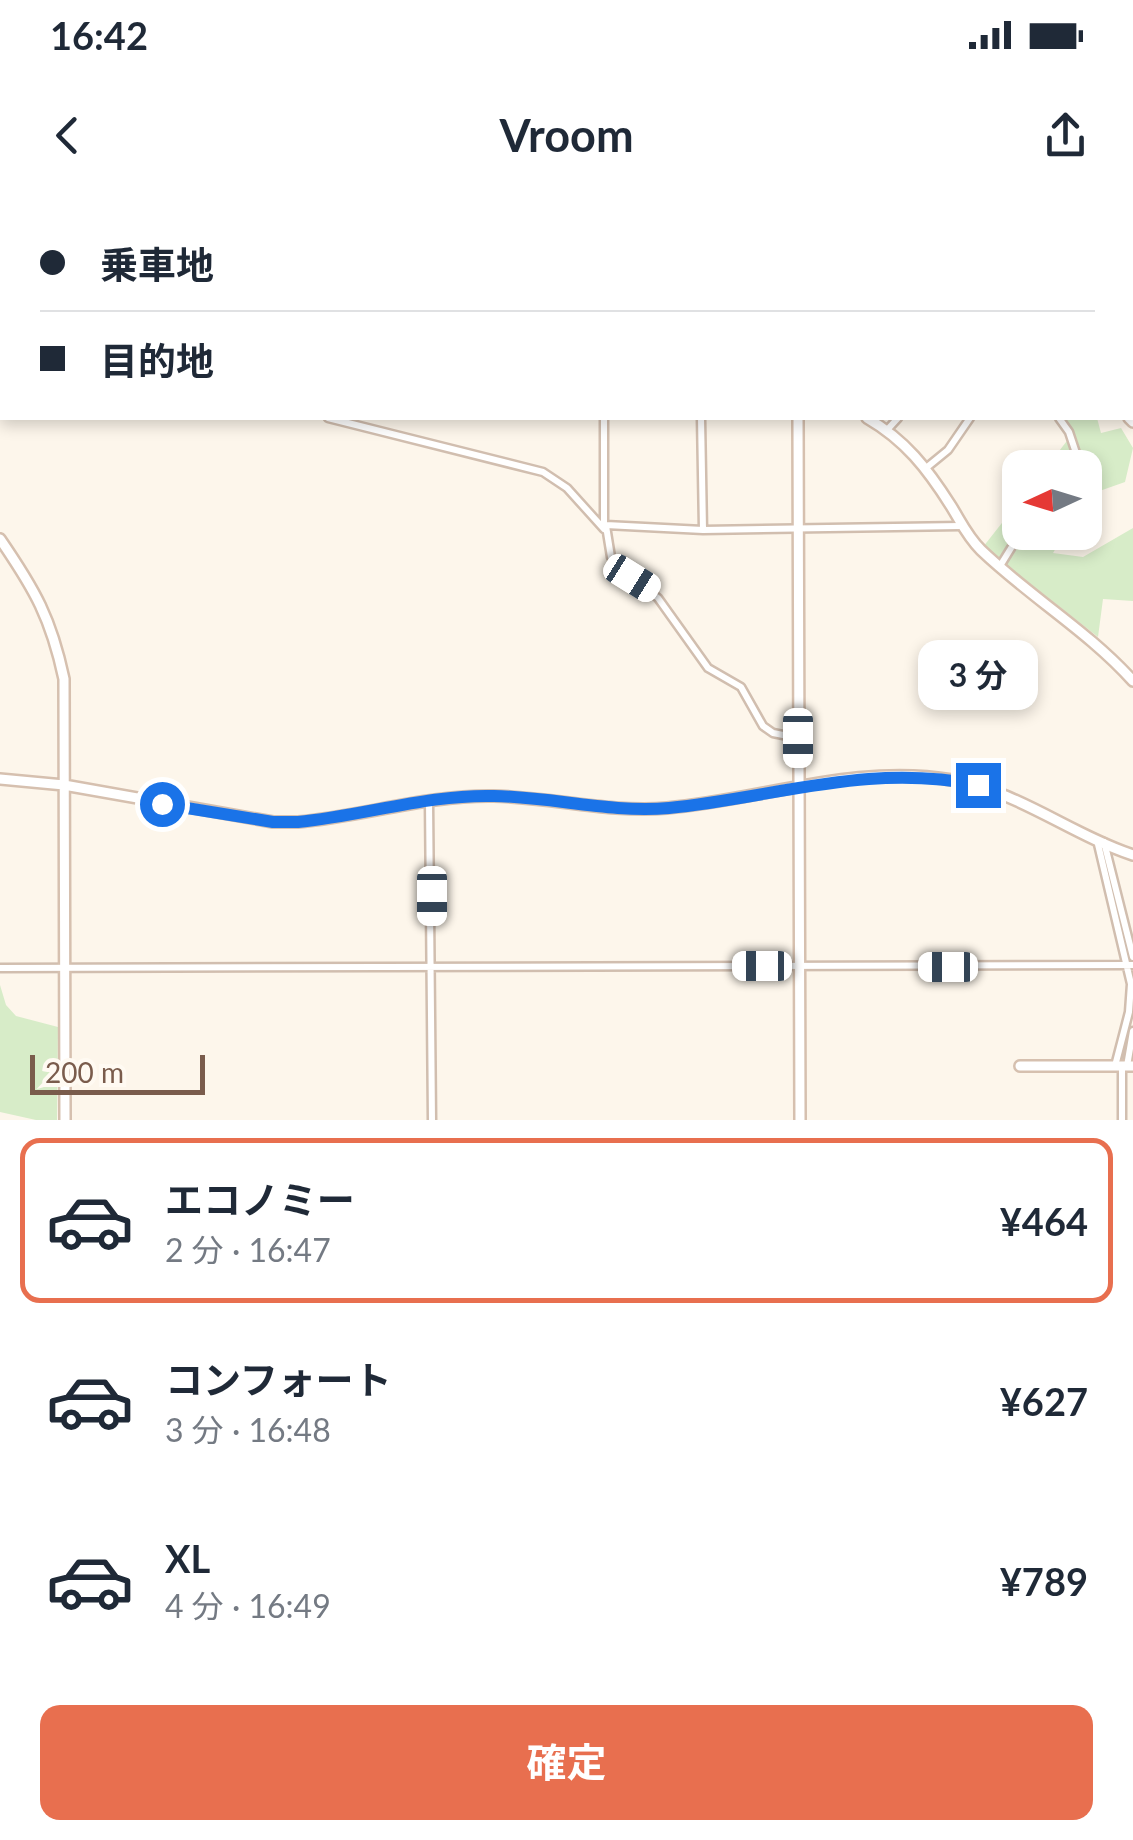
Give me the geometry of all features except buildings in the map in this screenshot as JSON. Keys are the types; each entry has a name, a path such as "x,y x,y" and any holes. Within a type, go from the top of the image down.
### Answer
{"street":[{"path":"336,420 543,472 567,488 605,527 703,530 961,526"},
{"path":"604,420 605,527 611,558 618,568 658,598 708,668 741,687 764,726 773,733 798,738"},
{"path":"701,420 703,530"},
{"path":"798,420 800,1120"},
{"path":"870,420 902,441 926,468 961,526 1000,566 1106,652 1133,681"},
{"path":"887,430 896,420"},
{"path":"926,468 948,450 969,420"},
{"path":"1060,420 1074,450"},
{"path":"0,539 42,603 54,633 64,679 65,1120"},
{"path":"1000,566 1010,550"},
{"path":"0,778 64,785 273,822 318,820 496,796 618,808 666,808 875,776 942,778 978,785 1018,800 1133,855"},
{"path":"430,802 432,1120"},
{"path":"1100,840 1133,957"},
{"path":"1100,840 1130,965 1132,995 1122,1120"},
{"path":"0,968 1130,965"},
{"path":"1124,1066 1133,1031"},
{"path":"1020,1066 1124,1066"}],"green space":[{"path":"1064,420 1098,420 1101,433 1121,428 1133,448 1125,482 1102,490 1102,450 1060,450 1073,433"},
{"path":"1002,523 1002,550 1055,550 1053,553 1083,557 1102,550 1102,546 1133,528 1133,601 1103,599 1098,637 983,547"},
{"path":"0,985 6,1005 16,1016 58,1027 57,1120 0,1112"}],"route":[{"path":"162,804 273,822 298,822 476,796 640,809 875,776 932,776 978,785"}]}
